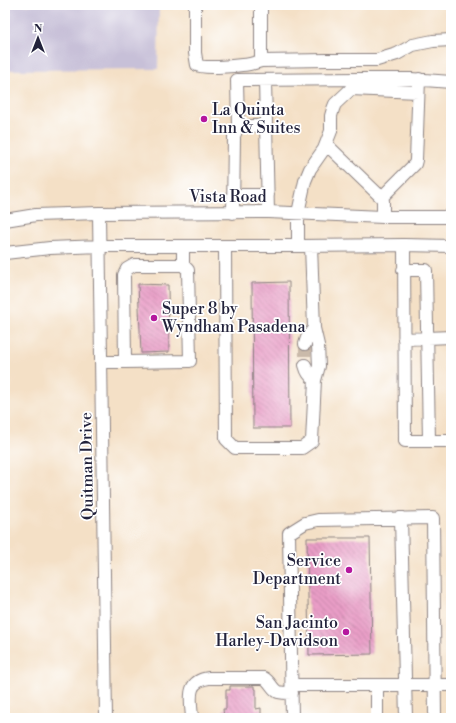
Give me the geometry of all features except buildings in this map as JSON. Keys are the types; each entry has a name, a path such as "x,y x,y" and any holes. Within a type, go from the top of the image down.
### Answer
{"street":[{"path":"194,5 195,53 197,65 200,67 243,65 261,61 377,60 397,54 413,45 433,41 451,40"},
{"path":"261,5 261,61"},
{"path":"298,246 298,213 305,181 310,169 326,144 331,131 331,116 335,104 361,78"},
{"path":"233,213 234,136 238,126 237,80 361,78 419,79 451,82"},
{"path":"382,197 415,164 419,79"},
{"path":"265,80 268,212"},
{"path":"351,89 418,92"},
{"path":"238,126 266,126"},
{"path":"326,144 382,197 383,217"},
{"path":"233,195 268,195"},
{"name":"Vista Road","path":"5,220 36,215 99,213 268,212 383,217 451,217"},
{"name":"Quitman Drive","path":"99,213 106,718"},
{"path":"404,245 405,441 451,441"},
{"path":"5,253 50,248 100,246 451,246"},
{"path":"183,246 183,265"},
{"path":"225,246 226,439 236,448 302,448 312,442 315,380 319,366 318,345 314,328 311,246"},
{"path":"101,362 125,362 190,361 188,270 183,265 134,265 128,269 124,275 125,362"},
{"path":"403,270 426,270 429,441"},
{"path":"306,344 307,338 314,328"},
{"path":"404,339 451,337"},
{"path":"306,365 306,371 310,377 315,380"},
{"path":"401,518 406,718"},
{"path":"292,718 289,533 304,523 318,520 433,518 435,718"},
{"path":"192,718 193,686 196,682 202,679 209,678 264,678 281,692 292,689 377,685 451,685"},
{"path":"377,685 377,718"}],"shaded area":[{"path":"5,5 159,5 158,69 5,70"}],"tunnel":[{"path":"305,344 305,365"}],"place":[{"name":"La Quinta Inn & Suites","path":"204,119"},
{"name":"Super 8 by Wyndham Pasadena","path":"154,318"},
{"name":"Service Department","path":"349,570"},
{"name":"San Jacinto Harley-Davidson","path":"346,632"}]}
